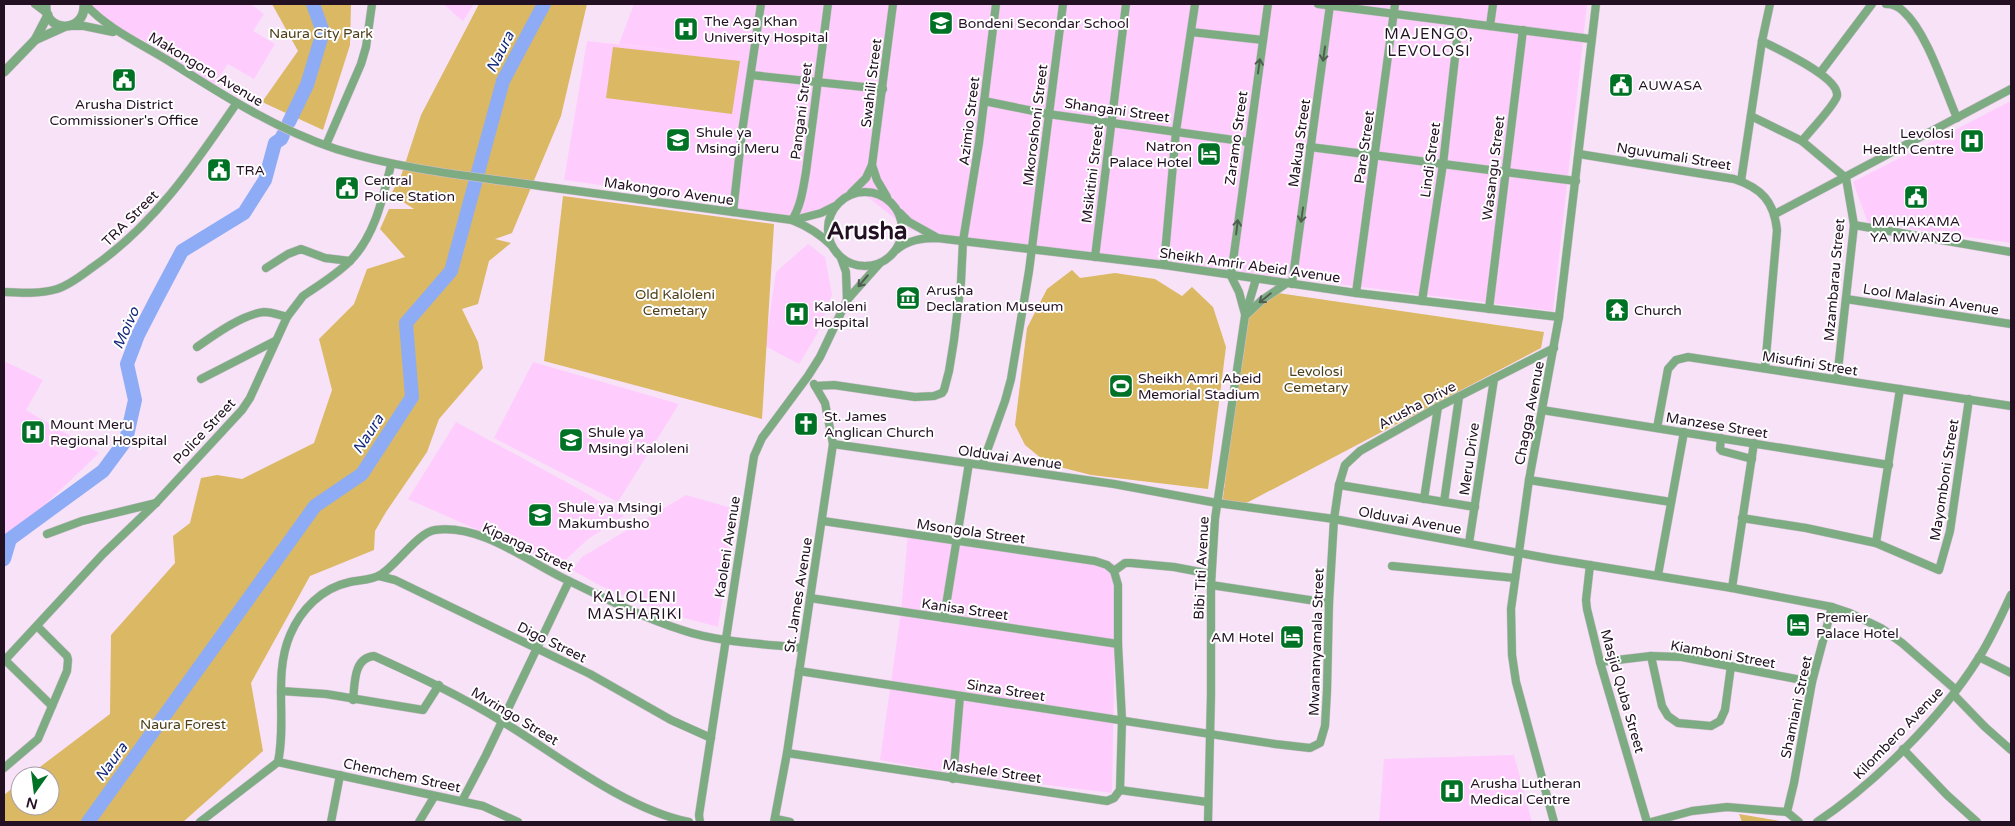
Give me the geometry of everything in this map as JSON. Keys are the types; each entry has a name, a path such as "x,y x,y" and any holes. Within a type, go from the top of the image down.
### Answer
{"street":[{"path":"35,4 47,11 54,24 102,29 122,35"},
{"path":"35,40 80,20 85,9 84,4"},
{"path":"84,4 95,15 122,35"},
{"path":"326,145 361,64 366,47 372,4"},
{"path":"733,212 761,4"},
{"name":"Pangani Street","path":"792,220 801,199 806,172 828,4"},
{"name":"Swahili Street","path":"848,196 866,178 872,165 893,4"},
{"name":"Azimio Street","path":"816,386 834,385 915,397 934,396 942,393 949,371 954,340 961,282 963,241 971,200 996,4"},
{"name":"Mkoroshoni Street","path":"982,465 1011,379 1031,250 1063,4"},
{"name":"Msikitini Street","path":"1095,257 1126,4"},
{"path":"1164,265 1176,131 1195,4"},
{"name":"Zaramo Street","path":"1231,276 1268,4"},
{"path":"1318,4 1592,39"},
{"name":"Pare Street","path":"1356,292 1395,4"},
{"path":"1490,26 1493,4"},
{"name":"Chagga Avenue","path":"1554,822 1516,682 1511,642 1511,609 1529,480 1559,317 1596,4"},
{"path":"1741,181 1762,40 1770,4"},
{"path":"1820,73 1873,4"},
{"path":"1886,4 1892,4 1903,10 1918,31 1957,118"},
{"name":"Makua Street","path":"1290,283 1330,5"},
{"path":"4,72 35,40 47,11"},
{"name":"Lindi Street","path":"1422,301 1443,164 1460,22"},
{"name":"Wasangu Street","path":"1489,309 1523,30"},
{"path":"1191,32 1263,40"},
{"name":"Makongoro Avenue","path":"122,35 155,52 236,104 285,128 326,145 391,165 450,175 792,220 813,230 831,245"},
{"path":"1762,40 1820,73 1833,84 1837,93 1836,97 1802,142"},
{"path":"751,75 883,89"},
{"path":"1766,368 1777,242 1776,214 2011,89"},
{"name":"Shangani Street","path":"984,101 1048,114 1248,142"},
{"name":"TRA Street","path":"4,292 34,293 57,289 72,282 113,254 161,206 199,157 236,104"},
{"path":"1751,116 1802,142 1846,178"},
{"path":"1310,147 1576,181"},
{"name":"Nguvumali Street","path":"1579,154 1719,175 1741,181 1764,197 1776,214"},
{"name":"Police Street","path":"4,661 103,554 156,503 246,404 287,318 303,296 350,261 365,240 380,207 391,165"},
{"path":"872,165 877,180 898,212 909,222 937,238"},
{"name":"Mzambarau Street","path":"1837,379 1854,225 1846,178"},
{"path":"792,220 821,213 835,206 848,196 859,192 871,192 883,196 892,203"},
{"path":"835,206 827,225 831,245 841,258 852,264 864,266 880,264 904,244 920,238 937,238"},
{"path":"896,250 902,231 898,212"},
{"path":"1854,225 2011,252"},
{"name":"Sheikh Amrir Abeid Avenue","path":"937,238 1164,265 1231,276 1559,317"},
{"path":"266,268 288,254 301,249 325,258 350,261"},
{"name":"Kaoleni Avenue","path":"841,258 846,272 847,300"},
{"name":"Kaoleni Avenue","path":"700,822 699,815 754,456 762,438 808,376 830,339 847,300 880,264"},
{"path":"1231,276 1239,292 1245,316"},
{"path":"1245,316 1256,279"},
{"path":"1245,316 1262,300 1290,283"},
{"name":"Lool Malasin Avenue","path":"1846,299 2011,324"},
{"path":"197,347 217,333 261,312 271,312 287,318"},
{"name":"Bibi Titi Avenue","path":"1208,822 1211,574 1217,502 1245,316"},
{"path":"201,380 275,341"},
{"name":"Arusha Drive","path":"1334,519 1339,485 1345,466 1360,451 1554,348"},
{"name":"Misufini Street","path":"1657,428 1668,369 1676,360 1688,357 2011,406"},
{"name":"St. James Avenue","path":"775,821 823,521 833,444 825,403 808,376"},
{"name":"Meru Drive","path":"1470,543 1494,379"},
{"path":"1876,543 1900,389"},
{"path":"1444,502 1459,397"},
{"name":"Mayomboni Street","path":"1742,518 1806,528 1876,543 1939,570 1950,531 1969,399"},
{"path":"1424,499 1438,408"},
{"name":"Manzese Street","path":"1542,410 1889,465"},
{"path":"1658,575 1684,432"},
{"path":"1721,438 1720,449 1722,451 1752,459"},
{"path":"1732,588 1754,443"},
{"name":"Olduvai Avenue","path":"833,444 1114,484 1217,502 1334,519 1832,607 1850,613 1881,628 1902,643 1955,692 1985,727 2011,750"},
{"path":"944,618 969,463"},
{"path":"1529,480 1671,502"},
{"path":"1339,485 1475,508"},
{"path":"47,534 82,521 156,503"},
{"name":"Mwananyamala Street","path":"1210,733 1310,748 1320,743 1325,726 1328,691 1329,603 1334,519"},
{"name":"Msongola Street","path":"823,521 1095,561 1107,564 1114,571"},
{"name":"Kipanga Street","path":"379,576 418,540 433,530 459,530 491,541 569,581 683,631 725,639 802,648"},
{"path":"1207,802 1120,790 1122,720 1118,644 1118,585 1114,571 1125,563 1132,563 1174,567 1211,574"},
{"name":"Masjid Quba Street","path":"1590,564 1586,600 1600,662 1647,822"},
{"path":"1392,566 1515,578"},
{"path":"200,822 278,762 283,656 291,633 307,608 320,594 339,584 379,576"},
{"name":"Digo Street","path":"379,576 395,580 590,674 671,720 711,738"},
{"path":"462,801 569,581"},
{"path":"1211,585 1329,603"},
{"name":"Kilombero Avenue","path":"1817,822 1848,802 1902,749 1955,692 1979,658 2011,594"},
{"name":"Kanisa Street","path":"810,598 1118,644"},
{"name":"Shamiani Street","path":"1786,812 1794,783 1812,682 1832,607"},
{"path":"4,768 38,739 67,670 68,660 66,656 37,626"},
{"name":"Mvringo Street","path":"353,700 356,672 362,660 374,656 439,685 636,803 677,820 689,822"},
{"path":"1651,656 1662,706 1668,716 1678,723 1711,726 1720,721 1725,710 1731,666"},
{"name":"Kiamboni Street","path":"1600,662 1651,656 1682,657 1812,682"},
{"path":"1979,658 2011,674"},
{"path":"4,661 52,706"},
{"name":"Sinza Street","path":"799,671 1210,733"},
{"path":"281,691 326,694 353,700 423,710 439,685"},
{"path":"953,778 960,696"},
{"path":"1902,749 1977,822"},
{"name":"Mashele Street","path":"787,753 1107,801 1114,798 1120,790"},
{"name":"Chemchem Street","path":"278,762 483,806 518,822"},
{"path":"331,822 340,775"},
{"path":"419,822 434,797"},
{"path":"1651,822 1692,811 1727,807 1786,812 1799,822"},
{"path":"775,821 790,822"}],"shaded area":[{"path":"86,4 251,4 264,14 253,31 275,44 254,79 228,64 213,86 151,44 88,12"},
{"path":"443,4 474,4 463,21"},
{"path":"634,4 1587,4 1553,311 909,230 864,194 790,218 724,207 725,202 564,180 587,41 745,58 619,44"},
{"name":"Levolosi Health Centre","path":"2011,101 2011,243 1868,223 1853,182"},
{"name":"Kaloleni Hospital","path":"808,244 825,257 832,295 817,334 799,364 765,346 776,272"},
{"name":"Mount Meru Regional Hospital","path":"4,361 43,380 26,410 99,453 4,544"},
{"path":"533,362 679,404 618,502 494,438"},
{"path":"456,422 579,489 624,516 588,539 559,566 408,499"},
{"path":"686,495 735,509 718,627 662,612 601,586 572,570 582,557"},
{"path":"908,534 1116,564 1112,793 950,773 880,760 901,612"},
{"name":"Arusha Lutheran Medical Centre","path":"1514,755 1532,822 1379,822 1384,759"}],"green space":[{"name":"Naura City Park","path":"272,4 351,4 350,45 323,130 262,102 298,51"},
{"name":"Naura Forest","path":"479,4 587,4 561,116 512,233 495,239 511,243 489,261 478,304 462,309 478,342 483,368 439,419 427,452 375,531 374,550 310,576 251,683 263,751 183,822 4,822 4,795 10,790 10,816 60,816 60,766 41,766 110,714 111,635 175,563 173,536 190,523 201,478 217,475 242,479 314,443 332,390 319,339 354,304 367,269 405,257 380,229 389,209 414,209 391,194 401,176 421,115"},
{"path":"613,47 740,61 732,114 606,98"},
{"name":"Old Kaloleni Cemetary","path":"563,196 774,224 762,419 544,361"},
{"name":"Sheikh Amri Abeid Memorial Stadium","path":"1072,270 1080,278 1115,273 1155,279 1182,296 1192,287 1213,307 1226,347 1208,489 1091,475 1048,464 1025,445 1015,425 1027,328 1047,289"},
{"name":"Levolosi Cemetary","path":"1278,293 1544,332 1541,348 1237,508 1222,506 1245,317"},
{"path":"1739,814 1786,822 1742,822"}],"waterway":[{"name":"Moivo","path":"289,122 307,85 323,32 313,4"},
{"name":"Naura","path":"88,822 315,506 362,474 412,397 406,323 451,271 503,81 544,4"},
{"name":"Moivo","path":"4,559 10,539 103,471 126,440 135,400 127,364 138,335 156,300 182,251 244,213 265,180 275,143 283,135"}],"place":[{"name":"Bondeni Secondar School","path":"941,23"},
{"name":"The Aga Khan University Hospital","path":"686,29"},
{"name":"Arusha District Commissioner's Office","path":"124,80"},
{"name":"AUWASA","path":"1621,85"},
{"name":"Shule ya Msingi Meru","path":"678,140"},
{"name":"Levolosi Health Centre","path":"1972,141"},
{"name":"Natron Palace Hotel","path":"1209,154"},
{"name":"TRA","path":"219,170"},
{"name":"Central Police Station","path":"347,188"},
{"name":"MAHAKAMA YA MWANZO","path":"1916,197"},
{"name":"Arusha Declaration Museum","path":"908,298"},
{"name":"Church","path":"1617,310"},
{"name":"Kaloleni Hospital","path":"797,314"},
{"name":"Sheikh Amri Abeid Memorial Stadium","path":"1121,386"},
{"name":"St. James Anglican Church","path":"806,424"},
{"name":"Mount Meru Regional Hospital","path":"33,432"},
{"name":"Shule ya Msingi Kaloleni","path":"571,440"},
{"name":"Shule ya Msingi Makumbusho","path":"540,515"},
{"name":"Premier Palace Hotel","path":"1798,625"},
{"name":"AM Hotel","path":"1292,637"},
{"name":"Arusha Lutheran Medical Centre","path":"1452,791"}],"district":[{"name":"MAJENGO, LEVOLOSI","path":"1429,42"},
{"name":"Arusha","path":"867,231"},
{"name":"KALOLENI MASHARIKI","path":"635,606"}]}
